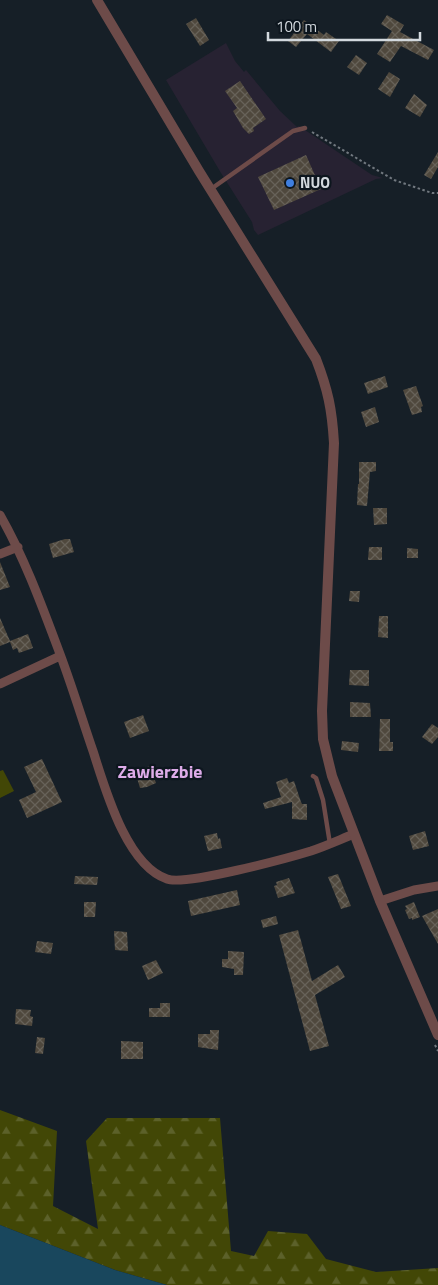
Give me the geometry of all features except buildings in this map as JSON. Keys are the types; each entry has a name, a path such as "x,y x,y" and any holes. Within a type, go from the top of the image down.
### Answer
{"street":[{"path":"97,0 316,359 326,385 332,414 334,443 322,711 323,739 332,776 380,901 438,1035"},
{"path":"0,515 18,548 60,656 112,808 130,844 140,859 154,871 169,880 200,877 291,856 330,844 354,834"},
{"path":"0,554 18,548"},
{"path":"0,684 60,656"},
{"path":"380,901 414,890 438,886"}],"lane":[{"path":"211,189 293,131 305,128"},
{"path":"313,776 316,778 323,800 330,844"}],"path":[{"path":"305,128 394,180 438,194"}],"shaded area":[{"path":"226,43 235,61 244,72 246,70 280,111 297,127 299,126 372,175 383,178 376,179 258,235 166,80"}],"green space":[{"path":"3,770 14,791 0,798 0,771"},
{"path":"0,1110 57,1131 53,1206 98,1229 86,1141 107,1118 220,1118 231,1251 254,1256 268,1231 307,1234 326,1259 376,1272 438,1268 438,1285 167,1285 115,1270 0,1225"}],"water":[{"path":"0,1225 115,1270 167,1285 0,1285"}],"place":[{"name":"NUO","path":"290,183"}],"district":[{"name":"Zawierzbie","path":"160,772"}]}
